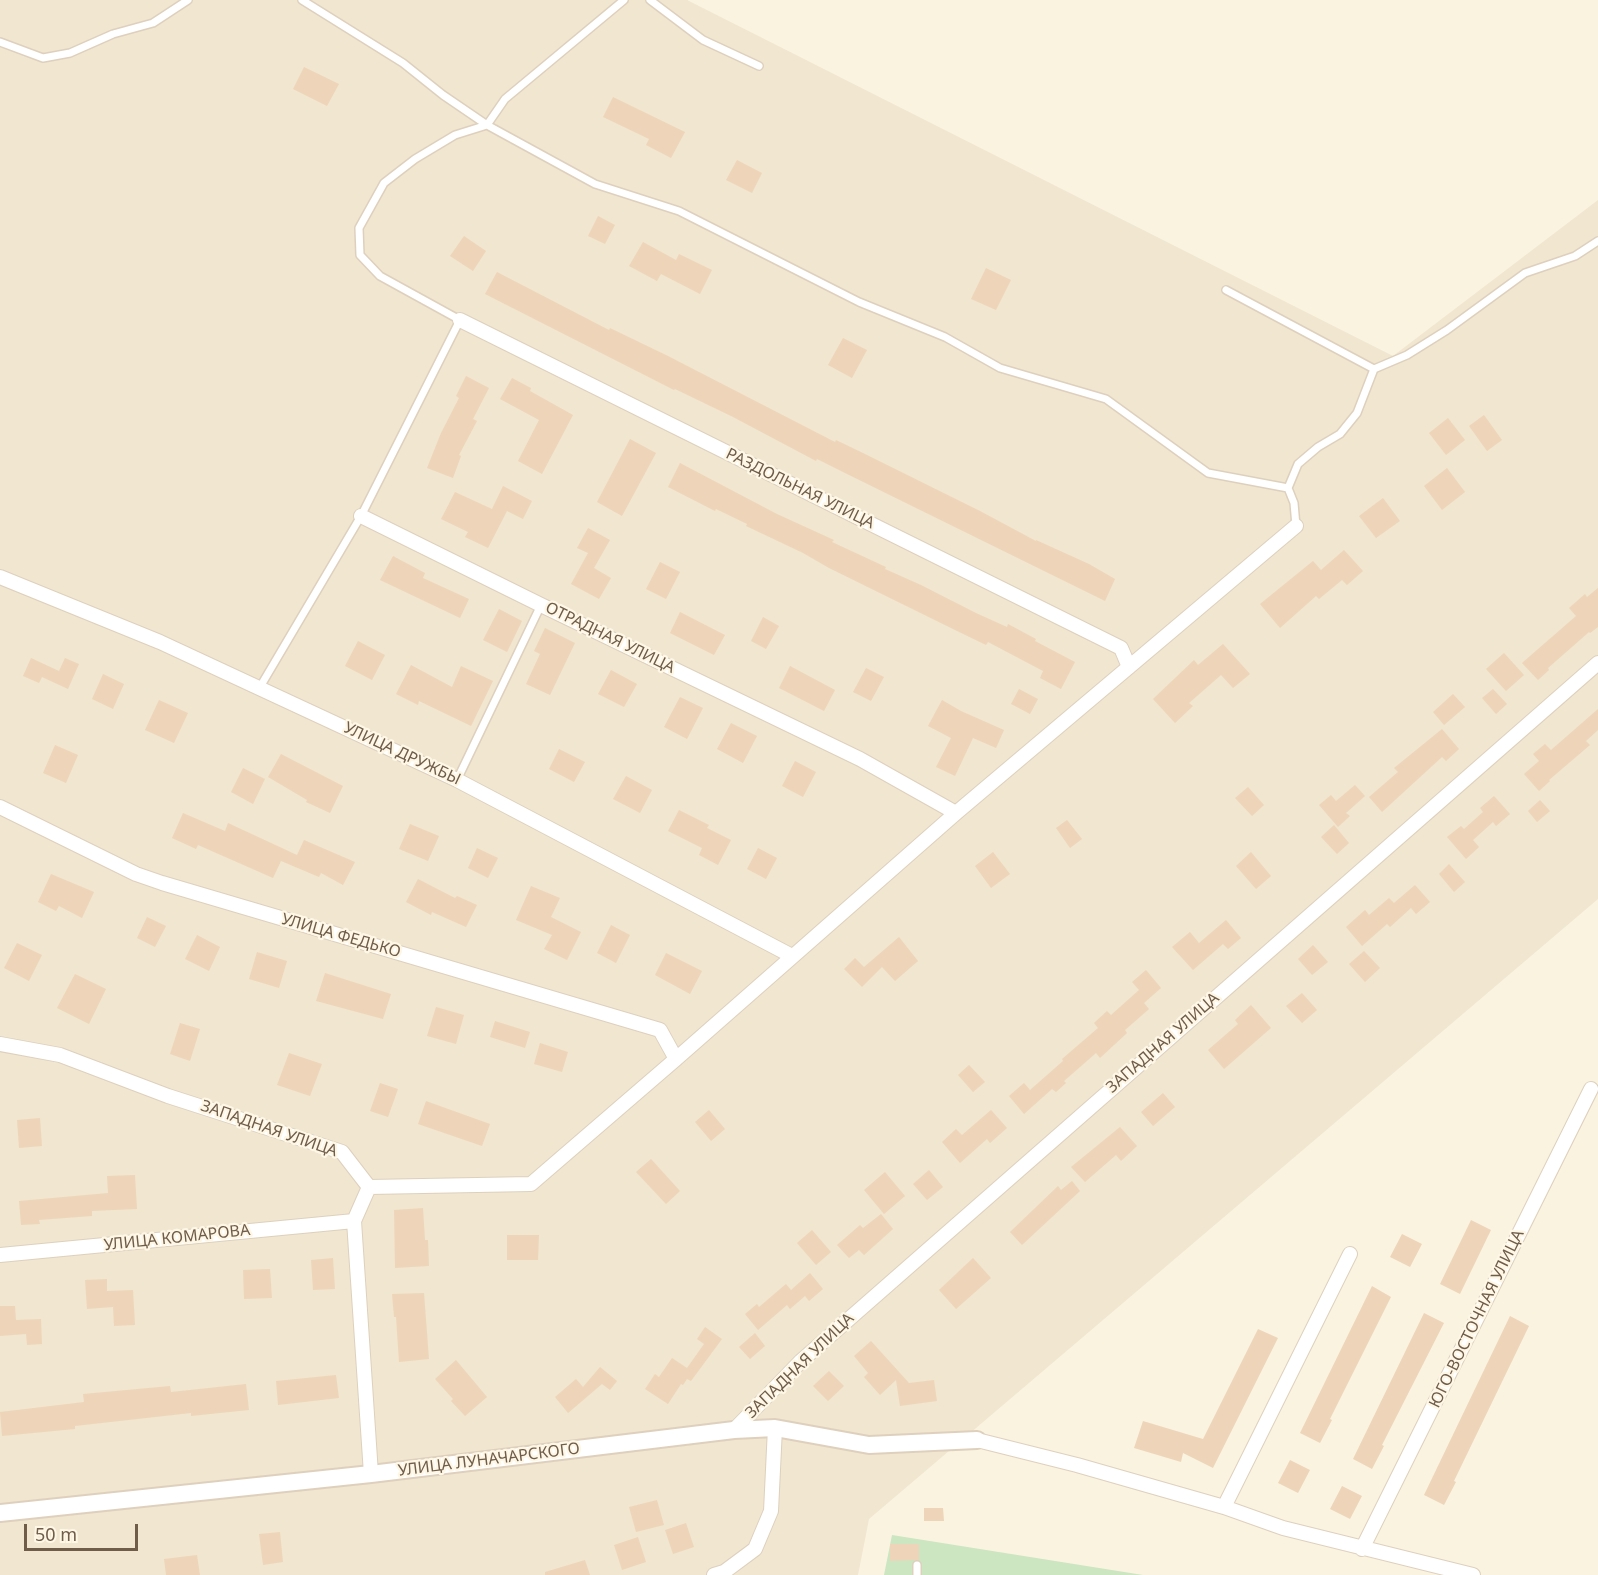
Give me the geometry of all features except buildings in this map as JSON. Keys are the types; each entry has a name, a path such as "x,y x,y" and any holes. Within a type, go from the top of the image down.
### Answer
{"street":[{"name":"РАЗДОЛЬНАЯ УЛИЦА","path":"460,320 1121,648 1129,667"},
{"name":"ОТРАДНАЯ УЛИЦА","path":"361,516 860,759 956,813"},
{"path":"371,1474 354,1221 369,1187 531,1184 956,813 1296,526"},
{"name":"УЛИЦА ДРУЖБЫ","path":"0,577 160,642 457,780 792,956"},
{"name":"ЗАПАДНАЯ УЛИЦА","path":"734,1430 801,1361 1598,663"},
{"name":"УЛИЦА ФЕДЬКО","path":"0,807 136,874 162,883 660,1030 676,1059"},
{"name":"ЗАПАДНАЯ УЛИЦА","path":"0,1044 60,1055 168,1096 342,1152 369,1187"},
{"name":"ЮГО-ВОСТОЧНАЯ УЛИЦА","path":"1362,1549 1592,1089"},
{"name":"УЛИЦА КОМАРОВА","path":"0,1255 354,1221"},
{"path":"1224,1507 1350,1254"},
{"path":"714,1575 724,1572 755,1549 771,1511 775,1428"},
{"name":"УЛИЦА ЛУНАЧАРСКОГО","path":"0,1513 371,1474 734,1430 775,1428 869,1445 977,1440"},
{"path":"977,1440 1077,1465 1224,1507 1283,1528 1473,1575"}],"lane":[{"path":"0,42 43,58 70,53 113,34 153,23 188,0"},
{"path":"302,0 403,63 442,95 488,125 595,184 679,211 859,302 945,337 1000,368 1106,399 1208,473 1288,488"},
{"path":"260,687 361,516 460,320 380,276 360,255 359,228 384,183 415,159 455,135 488,125 505,99 624,0"},
{"path":"650,0 703,40 759,66"},
{"path":"1296,526 1294,503 1288,488 1298,464 1318,447 1340,434 1357,413 1374,369 1407,355 1447,330 1525,273 1575,256 1598,241"},
{"path":"1226,290 1374,369"},
{"path":"457,780 541,605"},
{"path":"916,1565 917,1575"}],"shaded area":[{"path":"0,0 687,0 1393,356 1598,200 1598,899 869,1519 858,1575 0,1575"}],"green space":[{"path":"892,1535 1143,1575 884,1575"}]}
